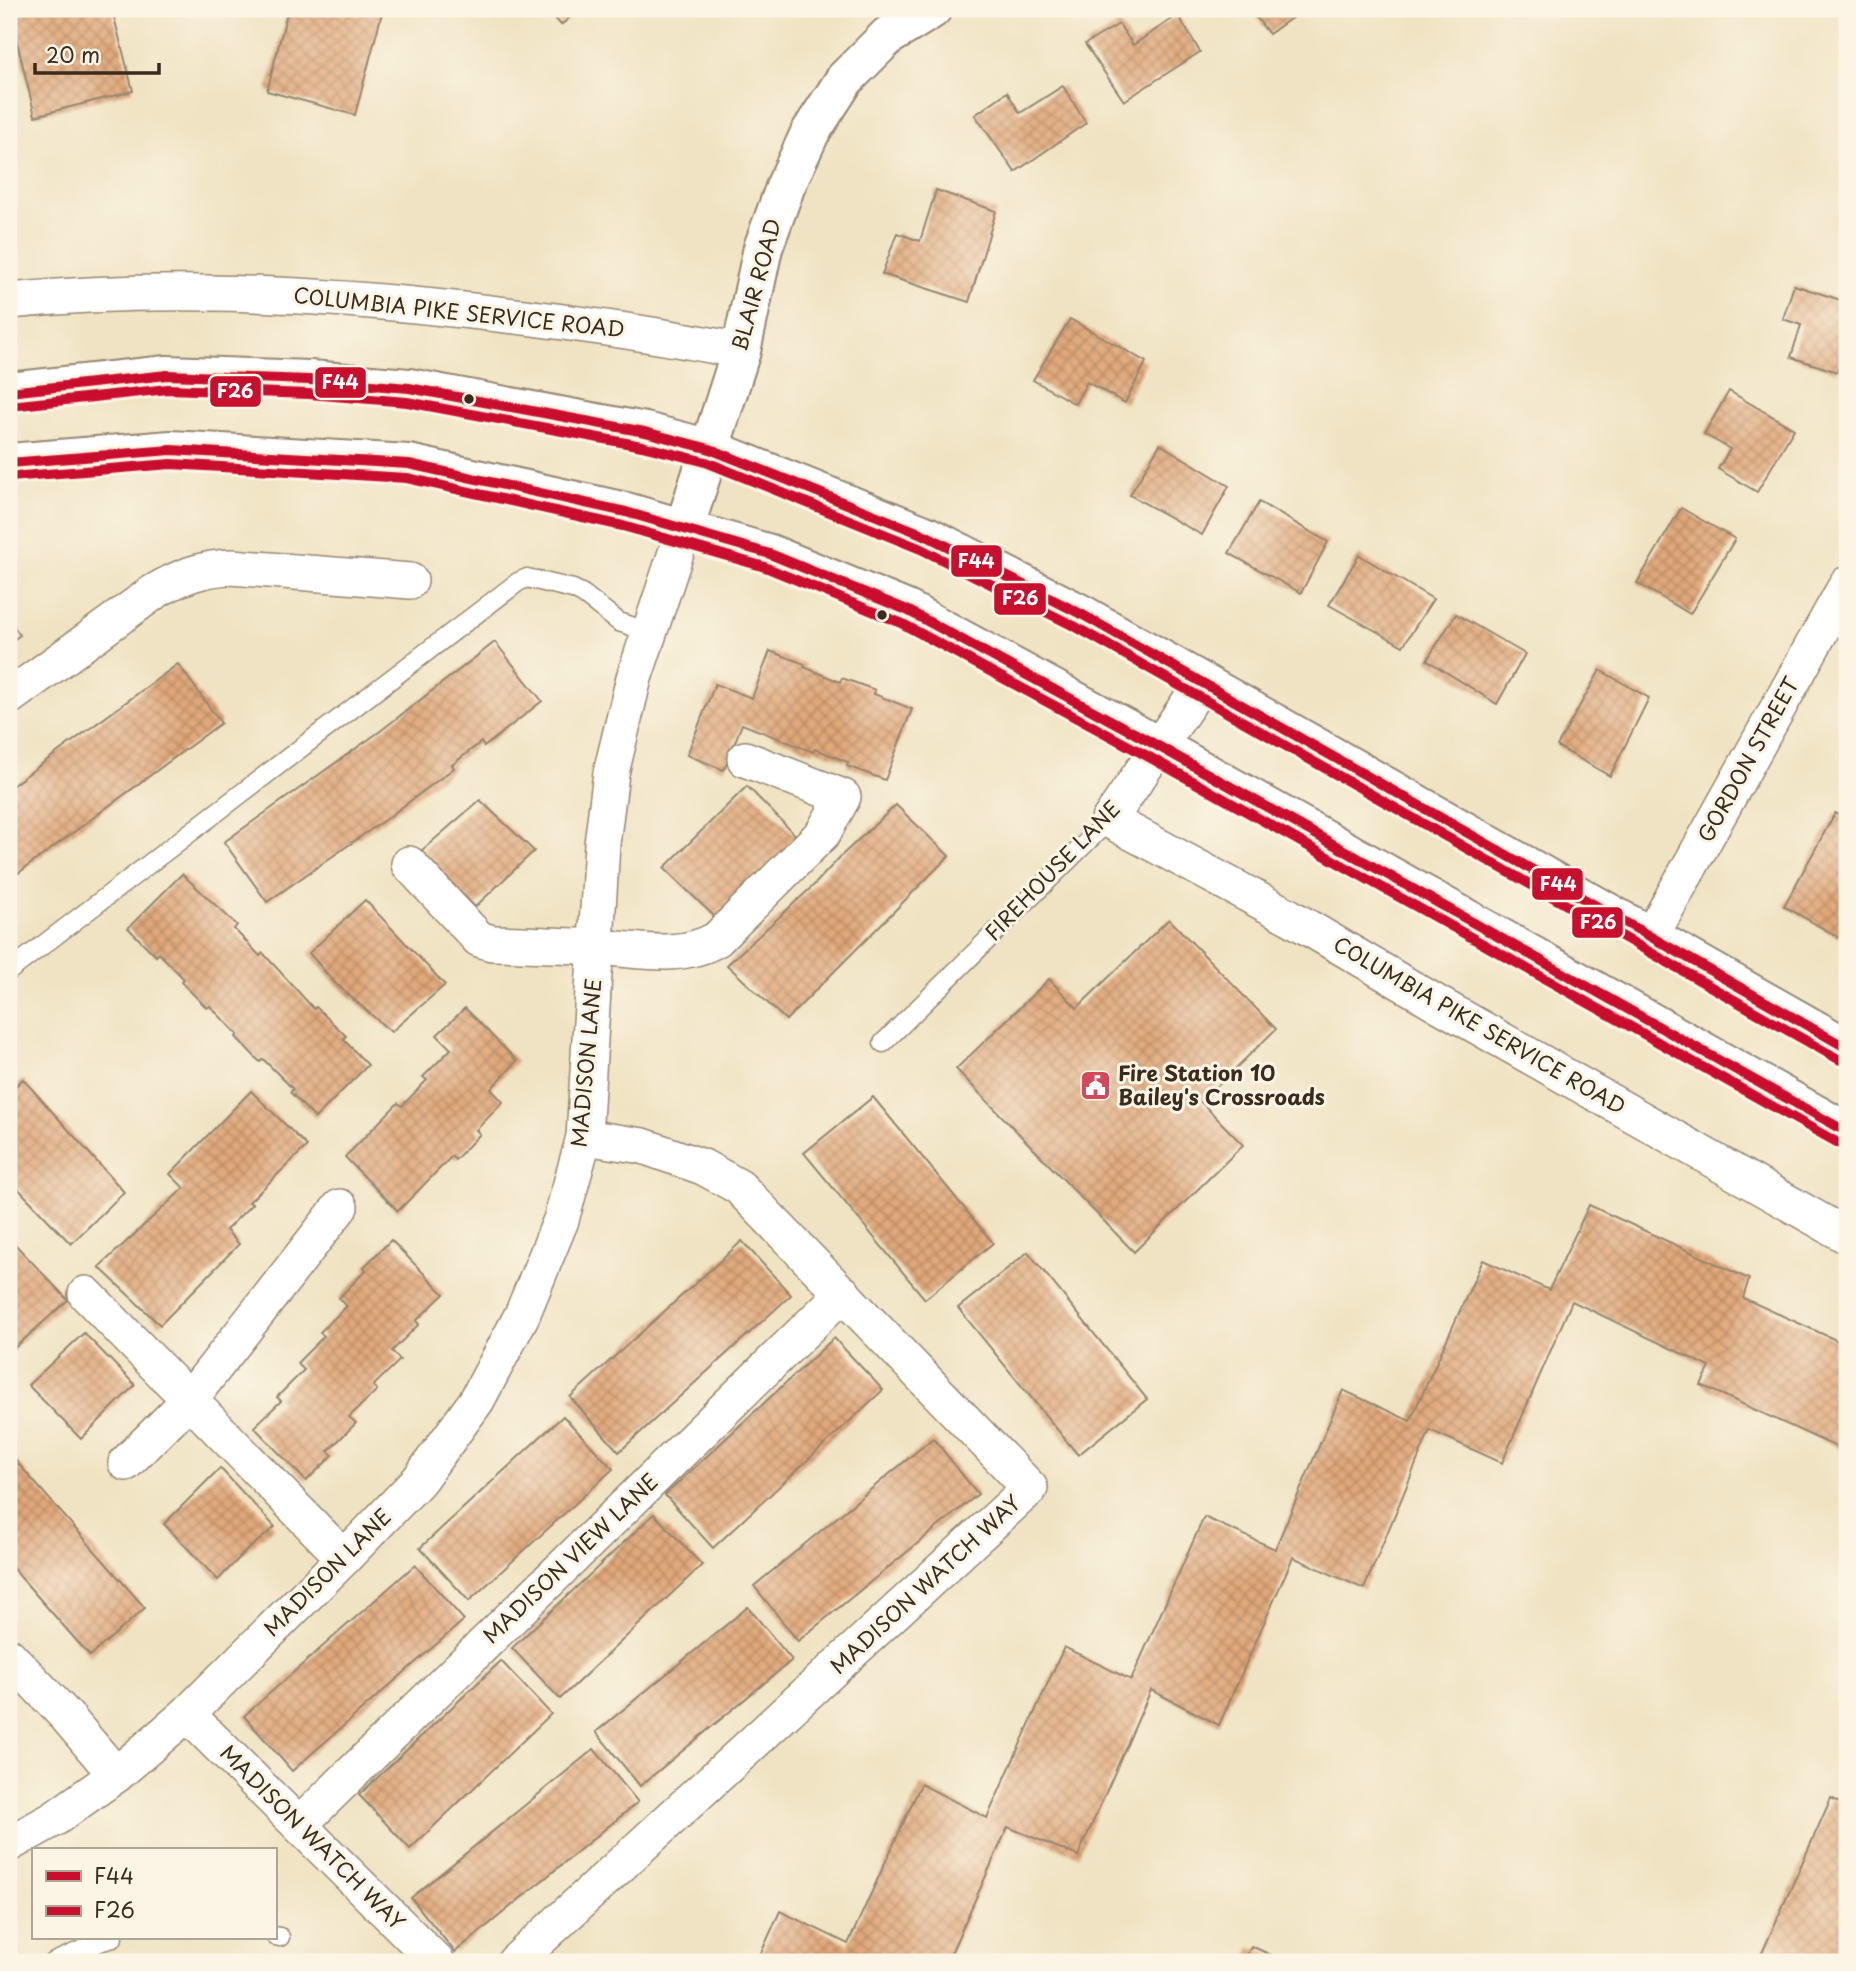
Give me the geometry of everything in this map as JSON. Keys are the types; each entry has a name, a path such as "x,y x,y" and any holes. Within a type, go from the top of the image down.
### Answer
{"main road":[{"name":"BLAIR ROAD","path":"684,529 741,351 763,248 786,185 810,133 845,79 888,36 932,9"},
{"path":"9,392 167,374 310,380 434,393 645,432 710,449 928,536 1083,615 1847,1048"},
{"path":"9,463 172,450 409,464 626,512 770,554 908,610 1158,746 1847,1132"}],"street":[{"name":"COLUMBIA PIKE SERVICE ROAD","path":"9,301 81,294 216,291 359,299 534,317 667,336 741,351"},
{"name":"MADISON LANE","path":"9,1844 54,1819 116,1775 187,1714 344,1558 419,1480 477,1400 522,1315 561,1220 584,1137 602,844 611,773 634,678 684,529"},
{"path":"9,698 154,592 175,579 210,567 410,581"},
{"name":"GORDON STREET","path":"1651,936 1847,584"},
{"name":"FIREHOUSE LANE","path":"1109,820 1202,683"},
{"path":"409,864 479,939 492,943 662,952 682,952 703,947 717,939 823,833 843,797 746,759"},
{"name":"COLUMBIA PIKE SERVICE ROAD","path":"1109,820 1290,917 1847,1236"},
{"name":"MADISON WATCH WAY","path":"515,1962 1030,1488 844,1293 739,1188 703,1167 643,1146 584,1137"},
{"path":"126,1463 190,1399 340,1207"},
{"name":"MADISON VIEW LANE","path":"299,1825 844,1293"},
{"path":"86,1294 344,1558"},
{"path":"9,1656 67,1717 116,1775"},
{"name":"MADISON WATCH WAY","path":"187,1714 437,1962"}],"lane":[{"path":"9,971 518,582 527,578 573,589 619,622 649,632"},
{"name":"FIREHOUSE LANE","path":"883,1043 1109,820"},
{"path":"54,1962 106,1940"}],"building":[{"path":"9,9 112,9 133,91 35,116"},
{"path":"288,9 383,9 355,115 267,91"},
{"path":"547,9 580,9 561,25"},
{"path":"1250,9 1304,9 1269,34"},
{"path":"1178,15 1200,52 1124,101 1085,44 1119,24 1133,45"},
{"path":"1063,86 1086,123 1015,172 975,115 1007,92 1020,113"},
{"path":"936,190 996,211 969,302 882,274 897,233 920,241"},
{"path":"1794,285 1847,302 1847,340 1837,372 1791,357 1801,325 1783,319"},
{"path":"1070,319 1146,362 1125,403 1087,382 1075,404 1033,380"},
{"path":"1729,391 1794,429 1757,492 1718,469 1730,449 1704,434"},
{"path":"1160,444 1229,486 1202,535 1130,495"},
{"path":"1259,502 1328,542 1301,593 1229,553"},
{"path":"1681,508 1735,539 1690,614 1637,583"},
{"path":"1359,555 1433,599 1403,646 1329,605"},
{"path":"1456,614 1525,654 1497,704 1427,660"},
{"path":"9,620 20,635 9,643"},
{"path":"495,642 542,701 484,747 481,742 452,765 454,768 393,814 267,902 224,842 379,732"},
{"path":"770,651 805,664 804,667 840,682 842,678 875,690 874,694 912,709 885,780 847,766 848,762 815,749 813,752 742,724 724,770 687,755 715,684 752,698"},
{"path":"178,664 221,723 9,880 9,788"},
{"path":"1600,670 1649,698 1610,776 1557,746"},
{"path":"747,786 800,840 716,918 664,868"},
{"path":"480,800 534,851 475,907 421,851"},
{"path":"896,805 949,856 786,1020 727,965"},
{"path":"1835,813 1847,819 1847,942 1784,906"},
{"path":"182,874 237,925 234,929 260,956 263,953 314,1009 316,1007 346,1036 343,1039 368,1065 315,1118 290,1092 293,1089 263,1059 260,1062 210,1006 207,1008 181,982 184,979 159,953 156,956 128,928"},
{"path":"365,900 445,985 391,1032 335,983 309,953"},
{"name":"Fire Station 10 Bailey's Crossroads","path":"1169,919 1276,1029 1201,1102 1243,1145 1134,1252 956,1069 1049,979 1077,1008"},
{"path":"465,1008 517,1061 491,1089 503,1102 476,1130 480,1134 455,1160 452,1156 398,1211 345,1157 398,1103 402,1106 427,1080 423,1077 451,1049 437,1035"},
{"path":"23,1079 124,1192 71,1244 9,1179 9,1092"},
{"path":"251,1091 307,1146 249,1202 252,1204 226,1230 239,1244 160,1325 99,1267 184,1188 170,1174"},
{"path":"873,1097 993,1243 925,1299 804,1153"},
{"path":"1589,1205 1749,1279 1743,1298 1847,1345 1847,1452 1701,1385 1710,1367 1572,1301 1502,1463 1430,1430 1364,1589 1293,1557 1219,1725 1151,1690 1078,1856 1008,1827 947,1962 886,1962 870,1955 867,1962 757,1962 780,1911 848,1944 921,1784 987,1818 1064,1647 1131,1680 1204,1517 1275,1549 1343,1390 1410,1421 1483,1260 1549,1290"},
{"path":"9,1238 68,1300 11,1351 9,1349"},
{"path":"391,1240 444,1294 416,1321 419,1324 392,1351 400,1360 373,1386 377,1390 349,1417 356,1423 328,1451 333,1455 306,1481 254,1427 281,1401 277,1397 304,1370 297,1363 324,1336 320,1332 347,1306 339,1298"},
{"path":"742,1241 791,1295 619,1452 570,1397"},
{"path":"1028,1252 1147,1399 1078,1455 958,1308"},
{"path":"84,1333 135,1385 81,1439 28,1385"},
{"path":"834,1338 883,1390 713,1548 665,1495"},
{"path":"563,1416 613,1469 469,1601 420,1548"},
{"path":"933,1438 978,1494 798,1641 754,1586"},
{"path":"9,1453 145,1608 90,1656 9,1564"},
{"path":"220,1468 275,1527 246,1551 218,1580 164,1524"},
{"path":"654,1514 702,1565 560,1699 512,1648"},
{"path":"415,1565 464,1620 292,1771 244,1716"},
{"path":"748,1607 792,1660 640,1786 596,1732"},
{"path":"501,1661 551,1714 410,1849 359,1795"},
{"path":"594,1749 638,1802 455,1952 411,1898"},
{"path":"1831,1798 1847,1806 1847,1962 1758,1962"},
{"path":"1251,1946 1287,1962 1244,1962"}],"transit line":[{"name":"F44","path":"9,392 167,375 310,380 409,388 645,432 710,449 927,536 1083,615 1847,1048"},
{"name":"F26","path":"10,406 168,389 309,394 407,402 642,446 706,462 921,549 1076,627 1840,1060"},
{"name":"F44","path":"9,463 171,450 409,464 626,512 770,554 907,610 1158,746 1847,1132"},
{"name":"F26","path":"10,477 171,464 407,478 623,526 765,567 901,623 1151,758 1840,1144"}],"place":[{"name":"Fire Station 10 Bailey's Crossroads","path":"1095,1086"}]}
